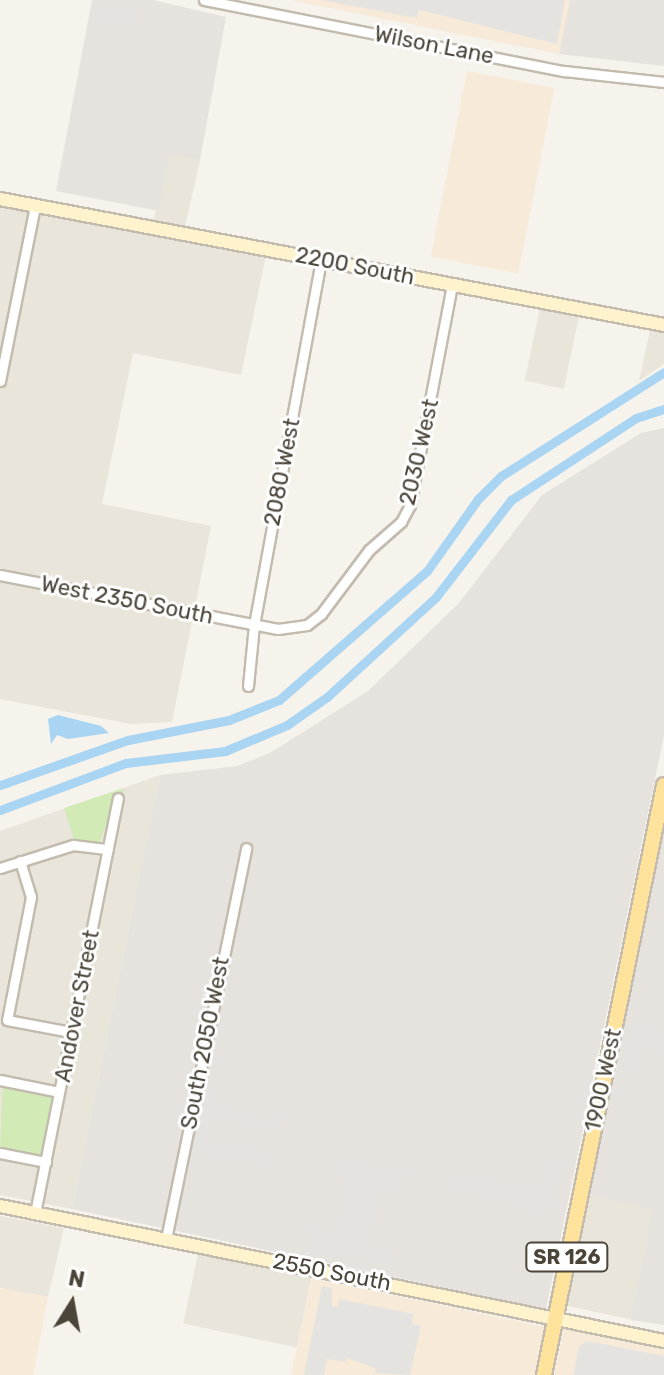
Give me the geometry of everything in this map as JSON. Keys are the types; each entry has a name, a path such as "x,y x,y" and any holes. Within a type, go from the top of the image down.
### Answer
{"main road":[{"name":"1900 West","path":"544,1375 664,785"}],"street":[{"name":"Wilson Lane","path":"204,0 552,69 664,82"},
{"name":"2200 South","path":"0,199 664,325"},
{"path":"0,381 40,207"},
{"name":"2080 West","path":"248,686 254,625 321,260"},
{"name":"2030 West","path":"254,625 278,629 307,625 321,614 369,550 401,522 416,481 452,285"},
{"name":"West 2350 South","path":"0,575 254,625"},
{"name":"Andover Street","path":"35,1213 118,798"},
{"path":"0,868 73,845 108,849"},
{"name":"South 2050 West","path":"166,1239 246,848"},
{"path":"20,861 31,897 7,1020 71,1032"},
{"path":"0,1082 59,1092"},
{"path":"0,1153 46,1162"},
{"name":"2550 South","path":"0,1206 664,1341"}],"shaded area":[{"path":"92,0 153,0 226,17 200,160 169,154 159,211 56,191"},
{"path":"290,0 570,0 559,54"},
{"path":"321,0 565,0 557,44 419,10 417,18"},
{"path":"570,0 664,0 664,66 559,54"},
{"path":"97,1 136,8 133,30 93,23"},
{"path":"467,71 554,88 518,274 431,257"},
{"path":"169,153 200,160 184,229 153,222"},
{"path":"0,207 266,255 241,375 133,353 102,504 211,526 172,722 131,724 0,699"},
{"path":"540,308 579,316 564,389 525,380"},
{"path":"650,330 664,332 664,364 639,381"},
{"path":"664,428 664,735 546,1309 72,1209 160,775 237,766 270,753 368,691 459,603 542,495 641,433"},
{"path":"160,775 72,1209 0,1195 0,831"},
{"path":"664,825 664,1325 630,1320 653,1210 589,1195"},
{"path":"632,1023 664,1029 664,1056 642,1052 637,1074 622,1071"},
{"path":"203,1084 218,1087 215,1101 233,1105 233,1109 279,1117 275,1134 200,1117 198,1126 208,1128 206,1137 272,1148 269,1169 189,1153"},
{"path":"337,1156 404,1170 399,1193 379,1190 367,1245 391,1250 386,1267 308,1251 312,1228 336,1233 347,1176 334,1173"},
{"path":"545,1160 566,1164 556,1214 444,1192 449,1169 539,1187"},
{"path":"589,1195 654,1209 630,1319 566,1306"},
{"path":"0,1216 64,1228 48,1297 0,1288"},
{"path":"198,1254 311,1278 297,1348 183,1323"},
{"path":"312,1278 545,1327 535,1375 291,1375"},
{"path":"322,1286 332,1288 332,1306 338,1307 339,1299 414,1314 412,1324 421,1326 410,1375 375,1373 375,1368 347,1358 346,1362 327,1359 324,1375 304,1375"},
{"path":"0,1288 48,1297 33,1375 0,1375"},
{"path":"564,1327 664,1347 664,1375 554,1375"},
{"path":"588,1341 664,1356 664,1375 573,1375 579,1346"}],"green space":[{"path":"124,788 122,795 116,794 100,842 74,840 64,808"},
{"path":"3,1084 53,1094 41,1157 0,1149"}],"water":[{"path":"58,715 101,726 109,733 68,739 57,735 51,744 48,719"}],"waterway":[{"path":"0,785 128,740 229,720 279,700 427,571 478,499 501,476 664,372"},
{"path":"0,810 126,763 225,751 287,725 327,697 436,597 511,500 636,418 664,409"}]}
